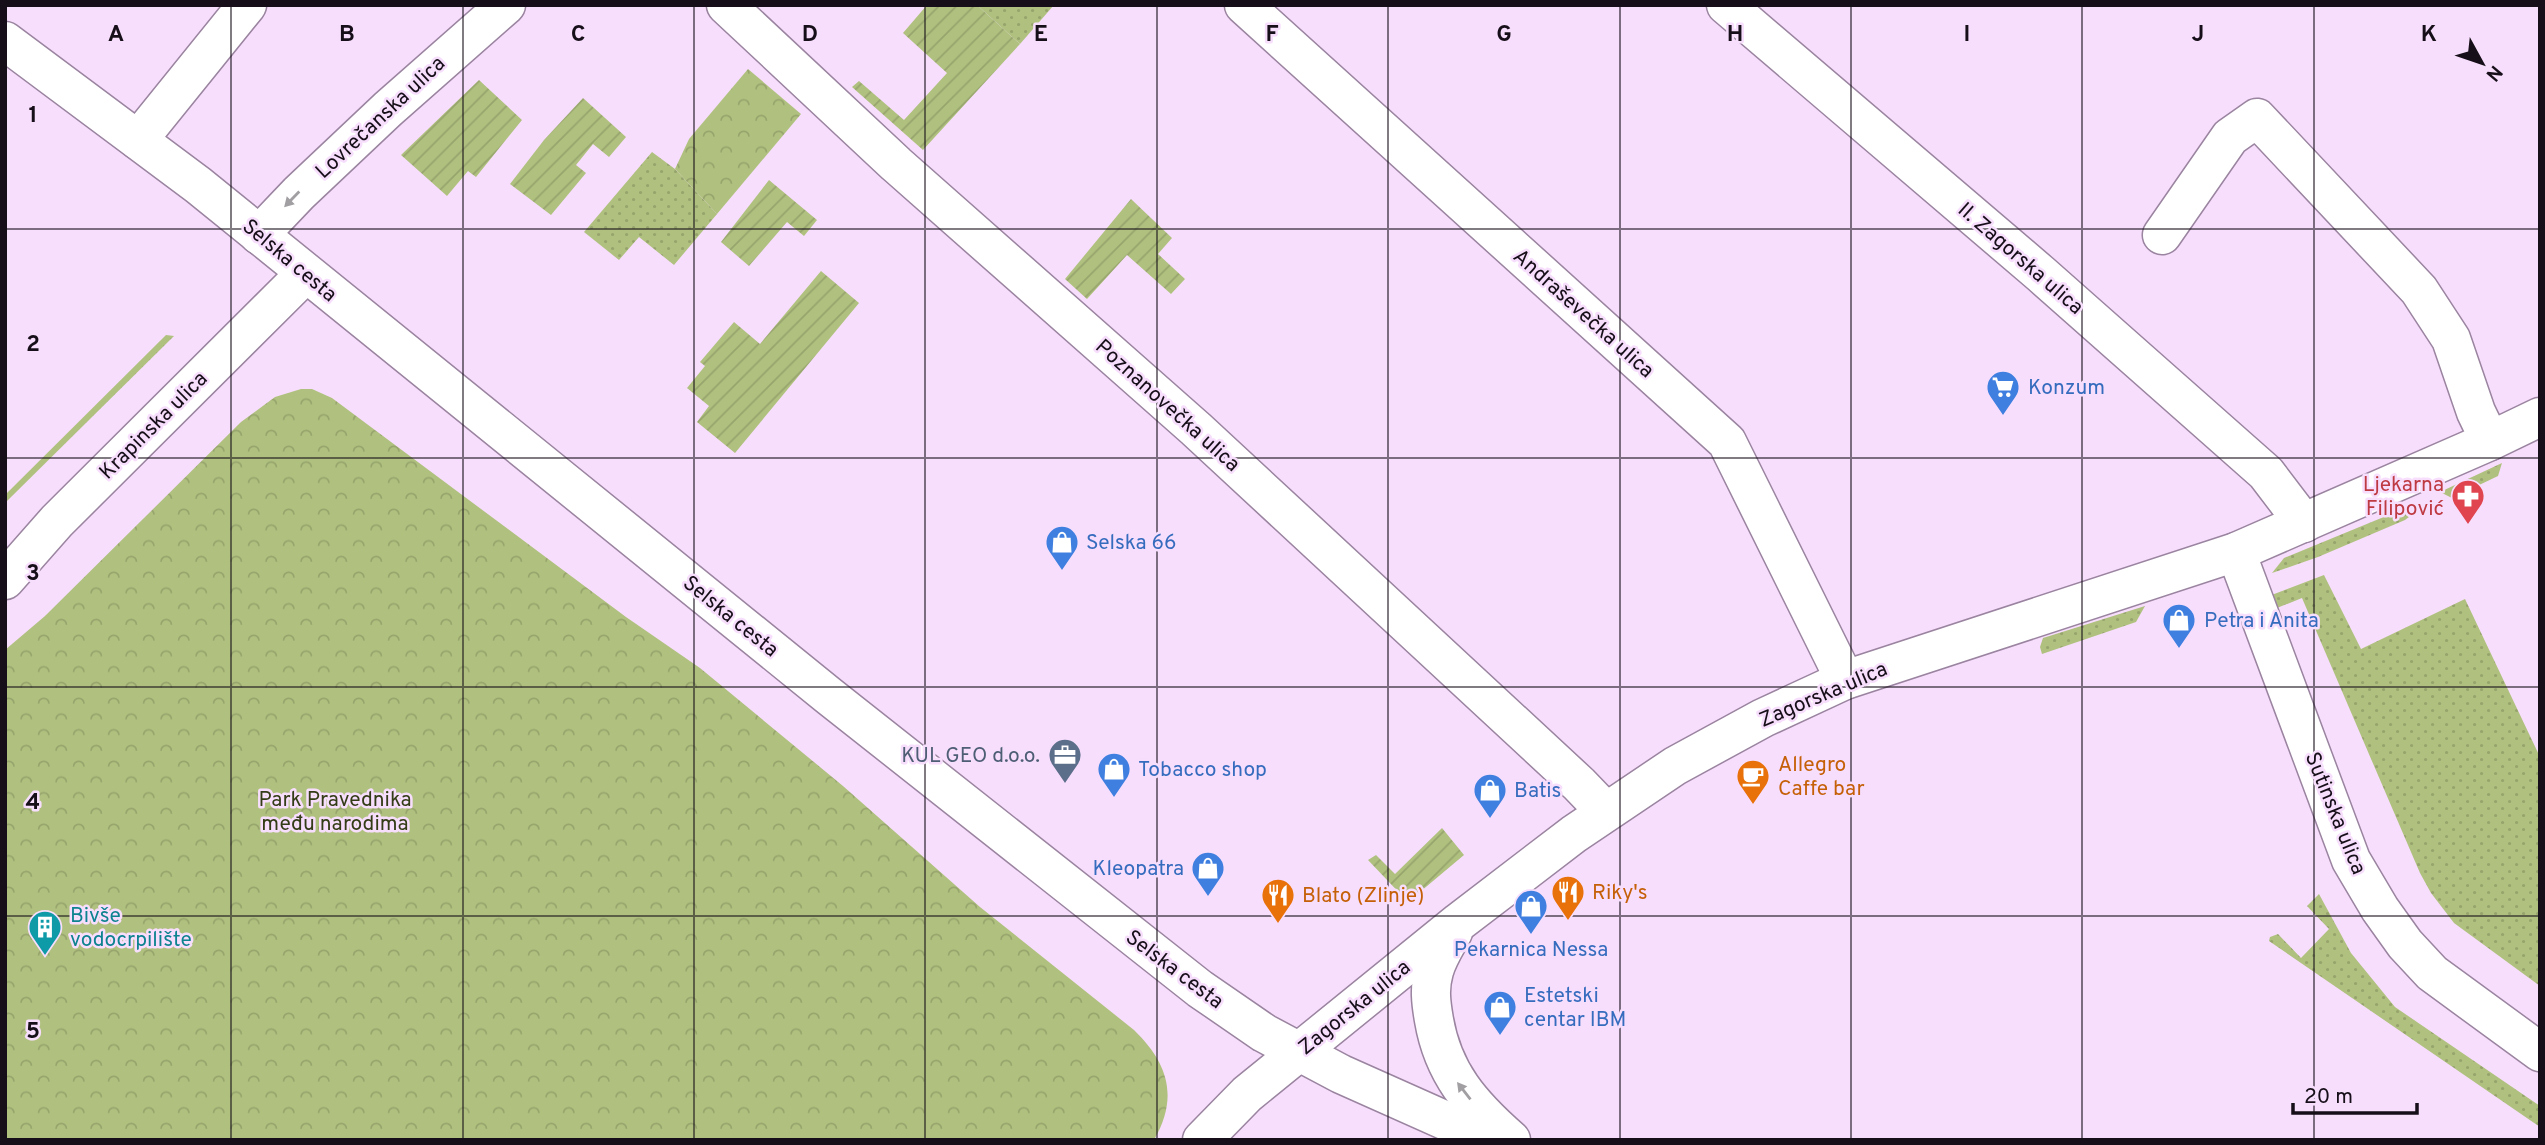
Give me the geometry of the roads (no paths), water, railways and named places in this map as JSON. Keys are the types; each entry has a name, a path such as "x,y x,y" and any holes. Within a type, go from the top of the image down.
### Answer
{"street":[{"path":"138,140 247,5"},
{"name":"Lovrečanska ulica","path":"259,235 378,118 506,5"},
{"name":"Poznanovečka ulica","path":"726,5 896,163 1196,429 1560,766 1605,811"},
{"name":"Andraševečka ulica","path":"1244,5 1727,442 1845,680"},
{"name":"II. Zagorska ulica","path":"1726,5 2040,274 2266,473 2304,523"},
{"name":"Selska cesta","path":"5,41 259,235 1121,929 1237,1016 1354,1080 1489,1140"},
{"path":"2162,235 2230,136 2257,118 2419,290 2451,339 2476,412 2490,441"},
{"name":"Krapinska ulica","path":"5,580 57,521 305,274"},
{"name":"Zagorska ulica","path":"1202,1140 1247,1094 1459,922 1605,811 1675,766 1763,718 1845,680 2236,552 2540,417"},
{"name":"Sutinska ulica","path":"2236,552 2351,860 2380,909 2404,944 2432,973 2540,1052"},
{"path":"1459,922 1434,971 1430,1000 1437,1041 1455,1080 1511,1140"}],"place":[{"name":"Konzum","path":"2003,417"},
{"name":"Ljekarna Filipović","path":"2468,526"},
{"name":"Selska 66","path":"1062,572"},
{"name":"Petra i Anita","path":"2179,650"},
{"name":"KUL GEO d.o.o.","path":"1065,785"},
{"name":"Tobacco shop","path":"1114,799"},
{"name":"Allegro Caffe bar","path":"1753,806"},
{"name":"Batis","path":"1490,820"},
{"name":"Kleopatra","path":"1208,898"},
{"name":"Riky's","path":"1568,922"},
{"name":"Blato (Zlinje)","path":"1278,925"},
{"name":"Pekarnica Nessa","path":"1531,936"},
{"name":"Bivše vodocrpilište","path":"45,957"},
{"name":"Estetski centar IBM","path":"1500,1037"}],"park label":[{"name":"Park Pravednika među narodima","path":"335,811"}]}
